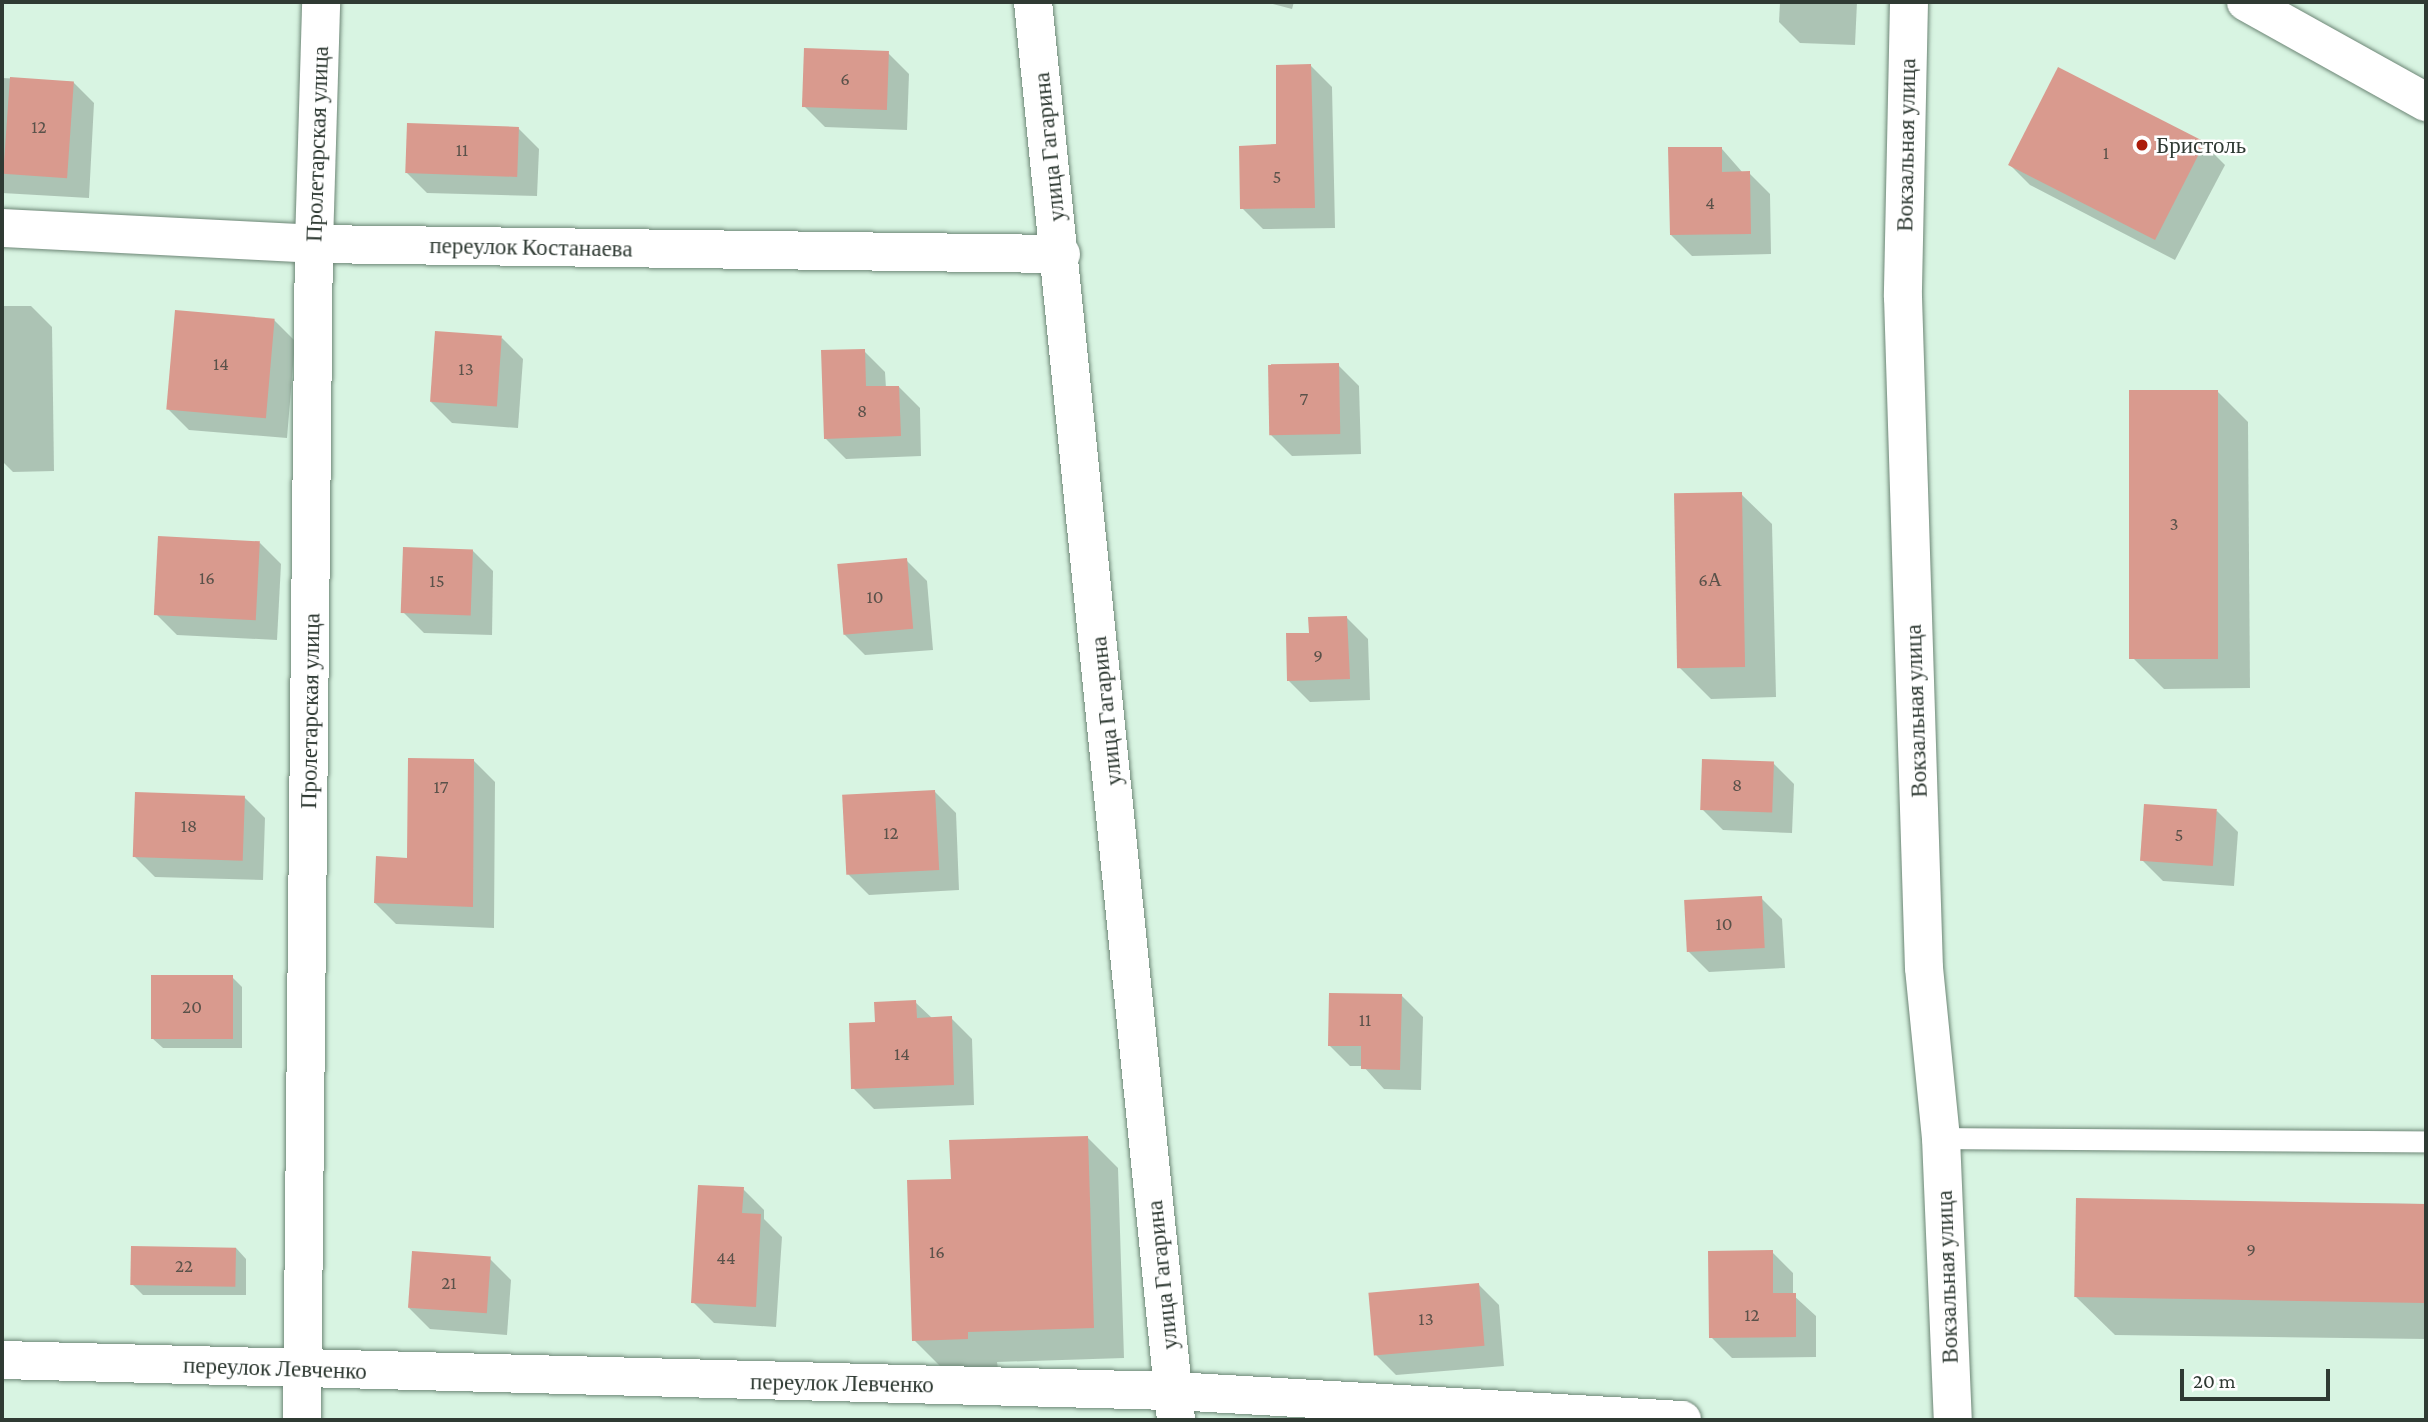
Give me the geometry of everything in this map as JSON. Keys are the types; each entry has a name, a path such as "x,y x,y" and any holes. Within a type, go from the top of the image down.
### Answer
{"street":[{"name":"Пролетарская улица","path":"302,1420 314,244 321,2"},
{"name":"улица Гагарина","path":"1033,2 1061,254 1175,1406"},
{"name":"Вокзальная улица","path":"1909,2 1903,297 1924,968 1941,1138 1953,1420"},
{"path":"2246,2 2426,102"},
{"name":"переулок Костанаева","path":"2,228 314,244 1061,254"},
{"name":"переулок Левченко","path":"2,1360 303,1369 1175,1406 1682,1420"}],"lane":[{"path":"1941,1138 2426,1141"}],"building":[{"path":"804,48 889,51 887,110 802,107"},
{"path":"1311,64 1315,208 1240,209 1239,146 1276,144 1276,65"},
{"path":"2058,67 2205,142 2155,240 2008,165"},
{"path":"10,77 74,81 67,178 3,174"},
{"path":"407,123 519,127 517,177 405,173"},
{"path":"1668,147 1722,147 1722,172 1750,171 1751,234 1670,235"},
{"path":"175,310 275,319 266,418 166,410"},
{"path":"435,331 502,336 497,407 430,402"},
{"path":"865,349 866,386 899,386 901,436 824,439 821,350"},
{"path":"1339,363 1340,434 1269,435 1268,364"},
{"path":"2129,390 2218,390 2218,659 2129,659"},
{"path":"1742,492 1745,667 1677,668 1674,493"},
{"path":"158,536 260,541 256,620 154,615"},
{"path":"403,547 473,549 471,615 401,613"},
{"path":"907,558 913,629 843,635 837,564"},
{"path":"1347,616 1350,679 1287,681 1286,633 1309,633 1308,617"},
{"path":"408,758 474,759 473,907 374,903 376,856 407,858"},
{"path":"1702,759 1774,762 1772,812 1700,810"},
{"path":"935,790 939,870 846,875 842,795"},
{"path":"135,792 245,796 243,861 133,857"},
{"path":"2144,804 2217,809 2213,866 2140,861"},
{"path":"1762,896 1765,948 1687,952 1684,900"},
{"path":"151,975 233,975 233,1039 151,1039"},
{"path":"1329,993 1402,994 1400,1070 1361,1069 1361,1046 1328,1046"},
{"path":"916,1000 917,1018 952,1016 954,1085 851,1089 849,1023 875,1022 874,1002"},
{"path":"1088,1136 1094,1328 968,1332 968,1339 912,1341 907,1180 951,1179 949,1140"},
{"path":"698,1185 744,1187 742,1213 761,1214 756,1307 691,1303"},
{"path":"2076,1198 2426,1204 2424,1303 2074,1297"},
{"path":"131,1246 236,1248 235,1287 130,1285"},
{"path":"1773,1250 1773,1293 1796,1293 1796,1337 1709,1338 1708,1251"},
{"path":"412,1251 491,1257 487,1313 408,1308"},
{"path":"1479,1283 1484,1346 1374,1355 1368,1293"}],"place":[{"name":"Бристоль","path":"2142,145"}]}
